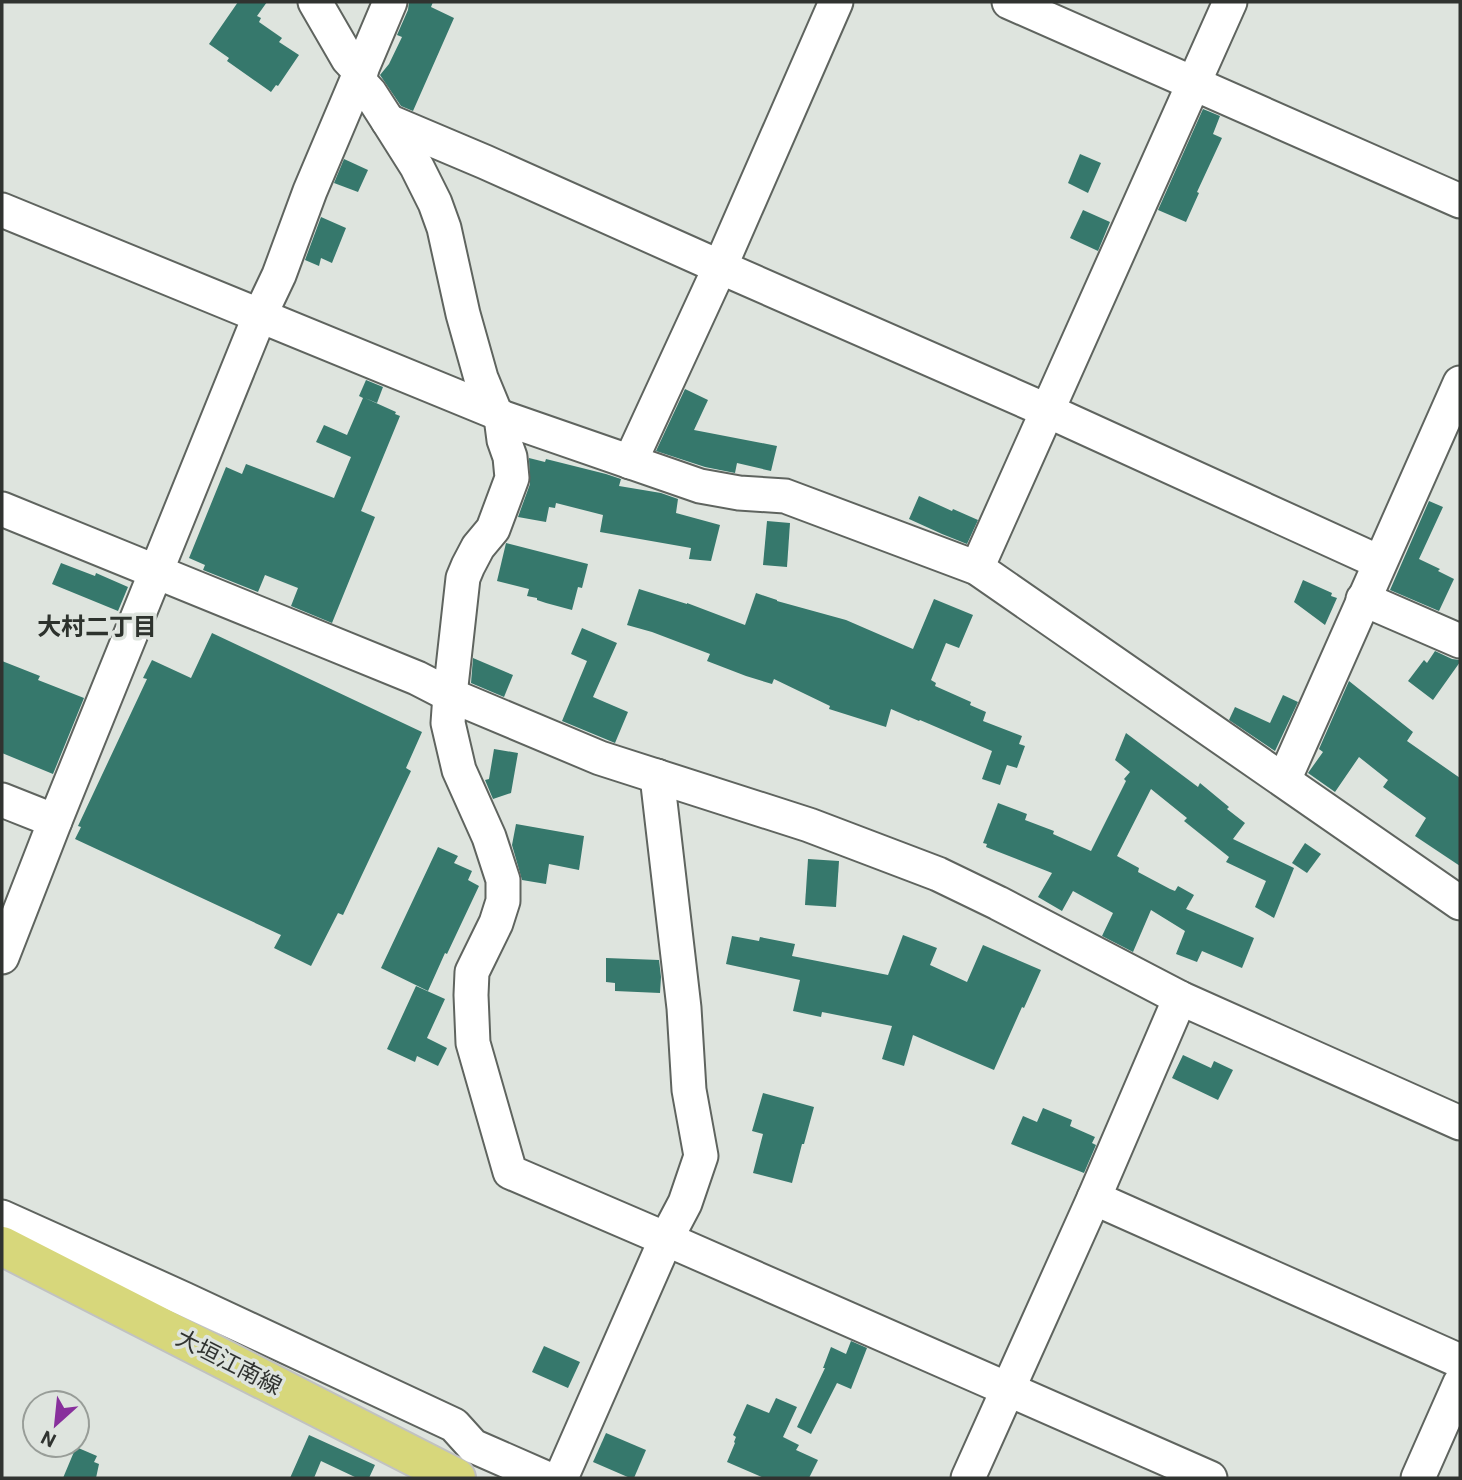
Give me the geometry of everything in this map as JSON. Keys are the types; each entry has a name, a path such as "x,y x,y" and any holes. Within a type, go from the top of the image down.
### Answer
{"main road":[{"name":"大垣江南線","path":"2,1246 456,1478"}],"street":[{"path":"315,2 417,167 435,203 444,228 463,314 481,378 498,415 510,457 512,478 493,529 478,547 463,578 448,723 459,770 489,837 503,880 503,901 496,923 472,972 471,995 473,1043 510,1172 1210,1478"},
{"path":"2,957 260,315 279,275 310,191 390,2"},
{"path":"630,462 720,267 836,2"},
{"path":"1009,2 1460,201"},
{"path":"978,568 1230,2"},
{"path":"388,121 1048,411 1380,562"},
{"path":"2,210 498,415 700,486 739,493 785,496 978,568 1460,903"},
{"path":"1284,780 1460,383"},
{"path":"2,509 417,678 450,695 600,758 809,825 938,874 998,902 1180,998 1460,1123"},
{"path":"1363,598 1460,641"},
{"path":"561,1478 666,1239 685,1203 701,1156 689,1090 684,1008 657,776"},
{"path":"2,800 55,821"},
{"path":"968,1478 1094,1198 1180,998"},
{"path":"1094,1198 1460,1361"},
{"path":"2,1217 197,1304 454,1425 473,1446 546,1478"},
{"path":"1418,1478 1460,1384"}],"building":[{"path":"238,2 267,2 257,16 261,18 259,22 282,38 279,42 299,55 271,92 227,61 229,58 209,44"},
{"path":"409,2 433,2 431,7 454,18 413,111 401,106 380,75 389,64 402,37 397,35"},
{"path":"1203,109 1220,116 1213,134 1222,138 1186,222 1158,210"},
{"path":"1080,154 1101,163 1088,193 1068,183"},
{"path":"344,159 368,170 358,192 334,183"},
{"path":"1083,210 1110,222 1098,251 1070,238"},
{"path":"321,217 346,228 332,263 321,258 319,266 305,260"},
{"path":"366,380 383,387 377,403 365,398 400,416 361,511 375,517 332,623 291,606 298,588 265,575 258,592 203,570 205,565 189,558 226,467 242,474 246,464 334,498 351,457 316,442 324,425 347,435 363,398 359,396"},
{"path":"685,389 708,400 694,430 777,446 771,471 737,463 735,473 705,467 656,451"},
{"path":"529,458 545,462 546,459 606,474 621,479 619,486 661,493 678,499 676,513 720,525 711,561 689,559 691,548 600,532 603,515 556,503 555,508 549,507 546,522 518,517 530,484"},
{"path":"919,496 978,520 967,544 909,519"},
{"path":"1429,501 1443,507 1419,559 1454,579 1439,611 1390,590"},
{"path":"767,521 790,523 787,567 763,565"},
{"path":"506,543 588,564 582,588 578,587 572,610 527,596 529,589 497,581"},
{"path":"61,563 95,576 96,573 128,587 118,611 52,584"},
{"path":"1303,580 1337,598 1325,625 1294,602"},
{"path":"639,589 687,603 745,625 756,593 846,620 913,649 934,599 973,615 959,648 946,643 931,680 936,683 935,686 986,712 983,721 1022,736 1019,744 1025,746 1017,768 1007,765 1000,785 982,779 992,751 891,709 886,727 829,709 830,706 774,679 772,684 746,676 707,661 710,654 627,625"},
{"path":"582,628 617,643 593,697 628,712 615,743 562,721 587,661 571,654"},
{"path":"212,633 422,732 406,768 411,771 343,915 338,913 311,966 274,948 281,935 75,839 81,827 78,826 147,679 143,678 152,660 191,678"},
{"path":"1435,651 1460,662 1433,700 1408,681 1424,660 1427,663"},
{"path":"473,658 513,675 504,697 471,683"},
{"path":"2,661 40,676 38,680 84,698 53,774 2,753"},
{"path":"1349,681 1413,732 1407,741 1460,778 1460,866 1415,836 1426,818 1383,787 1388,780 1359,757 1335,792 1308,773 1323,752 1319,749"},
{"path":"1283,695 1298,702 1275,751 1229,720 1235,707 1270,723"},
{"path":"1126,733 1198,787 1200,783 1229,807 1227,809 1245,823 1233,839 1294,868 1274,918 1255,907 1266,881 1226,862 1229,857 1184,821 1187,818 1151,789 1117,856 1139,868 1138,872 1170,889 1175,891 1178,886 1194,895 1186,909 1254,938 1242,968 1202,951 1197,962 1176,954 1185,931 1151,910 1133,952 1102,936 1113,913 1073,891 1062,911 1038,897 1052,873 986,847 987,844 983,843 998,803 1027,814 1025,820 1054,831 1053,834 1091,851 1126,781 1124,779 1130,772 1115,760"},
{"path":"494,749 518,753 511,793 493,799 485,780 489,779"},
{"path":"516,824 584,836 579,870 549,864 546,884 522,880 512,845"},
{"path":"1305,843 1321,854 1307,873 1292,863"},
{"path":"438,847 458,856 454,863 472,871 468,880 479,886 428,991 381,968"},
{"path":"808,859 839,861 836,907 805,905"},
{"path":"903,935 937,948 930,965 967,982 983,945 1041,970 994,1070 913,1035 904,1066 882,1059 892,1026 822,1012 821,1017 793,1011 800,980 726,964 732,936 759,941 760,937 795,944 792,956 888,975"},
{"path":"606,958 659,960 660,993 615,991 615,983 606,982"},
{"path":"416,986 445,999 427,1038 447,1048 438,1066 417,1056 415,1062 387,1049"},
{"path":"1183,1055 1211,1068 1214,1061 1233,1070 1218,1100 1172,1078"},
{"path":"763,1093 814,1107 792,1183 753,1173 763,1134 752,1131"},
{"path":"1043,1108 1072,1120 1070,1126 1095,1137 1092,1143 1096,1145 1084,1173 1011,1144 1023,1116 1037,1122"},
{"path":"851,1341 867,1348 851,1389 837,1383 811,1434 797,1427 825,1368 831,1347 846,1354"},
{"path":"544,1346 580,1362 568,1388 532,1372"},
{"path":"776,1398 797,1407 783,1437 799,1445 796,1450 818,1460 809,1478 764,1478 727,1462 735,1443 736,1437 733,1435 747,1404 769,1413"},
{"path":"606,1433 646,1450 634,1478 593,1462"},
{"path":"309,1435 375,1465 369,1478 357,1478 321,1461 314,1478 290,1478"},
{"path":"91,1453 97,1456 94,1462 99,1464 96,1478 63,1478 71,1459 91,1459"}],"district":[{"name":"大村二丁目","path":"97,627"}]}
